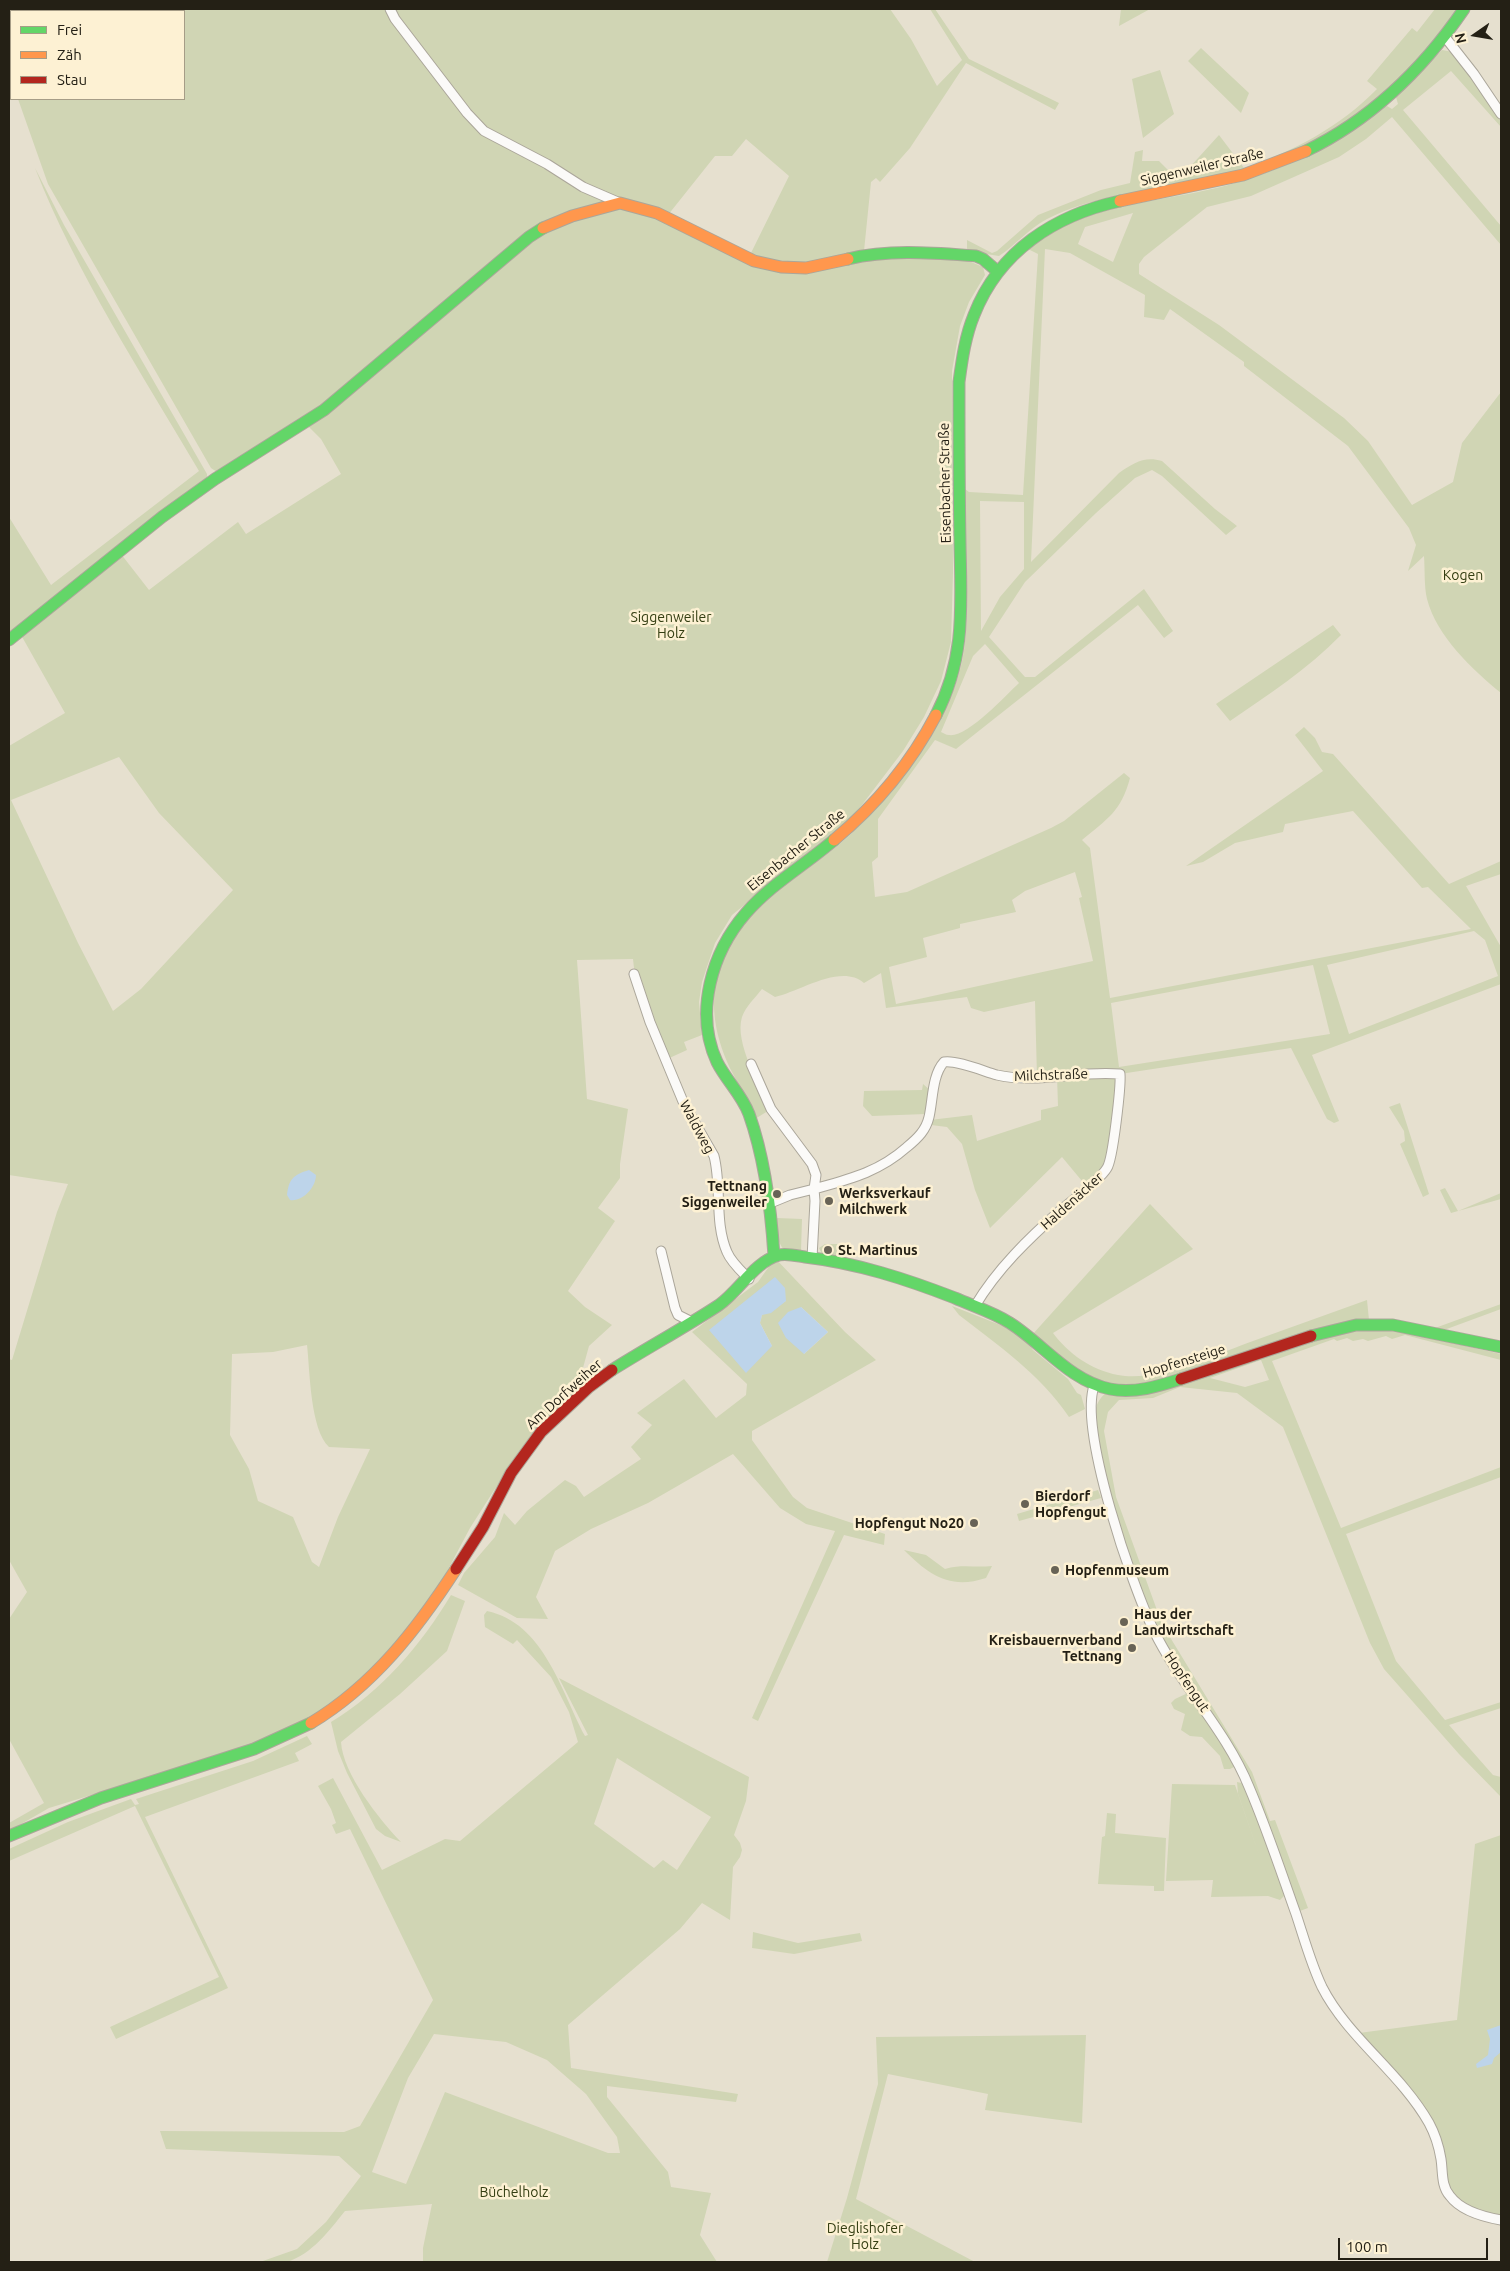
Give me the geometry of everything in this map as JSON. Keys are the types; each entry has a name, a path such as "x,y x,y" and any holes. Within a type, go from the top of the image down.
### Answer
{"street":[{"path":"390,9 467,113 484,131 555,168 583,187 620,203 657,213 754,261 769,265 806,268 868,254 914,252 976,256 983,259 997,271"},
{"name":"Siggenweiler Straße","path":"997,271 1034,236 1070,216 1112,202 1249,174 1285,161 1316,146 1360,120 1388,97 1445,37 1464,9"},
{"path":"1445,37 1474,74 1501,114"},
{"path":"9,640 177,506 214,479 324,410 529,237 542,228 572,216 620,203"},
{"name":"Eisenbacher Straße","path":"774,1256 768,1204 749,1113 719,1065 710,1036 707,1007 710,979 725,939 740,918 767,892 825,848 872,803 914,750 947,692 958,658 961,624 959,382 961,354 966,332 978,301 997,271"},
{"name":"Waldweg","path":"634,974 650,1022 684,1104 714,1156 721,1225 727,1253 748,1279"},
{"name":"Milchstraße","path":"814,1190 874,1171 900,1153 918,1137 929,1119 934,1087 944,1062 954,1062 1009,1077 1031,1078 1105,1072 1120,1074"},
{"path":"751,1064 771,1109 812,1164 816,1175 812,1258"},
{"name":"Haldenäcker","path":"975,1306 992,1280 1011,1258 1055,1215 1107,1170 1121,1088 1120,1074"},
{"path":"768,1204 790,1195 814,1190"},
{"path":"661,1251 675,1308 678,1314 690,1321"},
{"name":"Hopfensteige","path":"774,1256 781,1254 812,1258 876,1271 975,1306 1012,1325 1079,1378 1094,1386 1112,1390 1148,1389 1310,1336 1356,1325 1393,1325 1501,1347"},
{"name":"Am Dorfweiher","path":"9,1836 101,1798 254,1749 304,1727 332,1710 385,1664 406,1641 440,1595 483,1527 511,1473 541,1432 589,1387 690,1321 720,1304 748,1279 764,1261 774,1256"},
{"name":"Hopfengut","path":"1094,1386 1091,1394 1091,1409 1099,1465 1125,1554 1148,1615 1160,1642 1222,1735 1242,1773 1276,1857 1322,1986 1348,2024 1395,2075 1424,2114 1437,2142 1444,2187 1450,2196 1470,2210 1501,2220"}],"green space":[{"name":"Siggenweiler Holz","path":"9,9 890,9 911,39 937,86 962,60 930,9 935,9 969,59 1059,103 1055,110 966,63 910,148 880,182 876,178 871,182 864,251 820,261 794,264 780,263 750,255 789,176 746,139 732,156 715,156 668,215 665,221 742,259 760,266 788,272 805,271 880,257 964,259 983,267 985,275 969,302 960,326 952,371 953,572 951,642 941,681 924,717 903,751 852,818 732,915 715,943 702,982 699,1002 702,1035 684,1042 687,1050 665,1060 641,998 633,959 577,960 587,1099 628,1109 620,1164 620,1178 598,1208 615,1221 568,1291 585,1307 612,1325 589,1346 578,1386 581,1389 547,1419 514,1459 470,1528 435,1594 402,1635 402,1640 360,1682 320,1713 275,1739 49,1808 9,1831 9,1823 44,1803 9,1739 9,1619 27,1592 9,1560 9,1359 12,1360 57,1212 68,1184 9,1175 9,746 65,713 21,635 121,554 149,590 238,522 246,534 341,474 321,439 307,425 448,311 444,307 322,407 217,472 211,468 48,184 18,100 185,100 185,10 10,10 10,71","holes":["119,757 159,813 233,890 141,989 113,1011 78,943 11,800","307,1345 312,1399 318,1427 329,1447 370,1449 338,1517 319,1567 312,1562 293,1517 258,1501 249,1469 230,1435 232,1354 273,1352"]},
{"path":"1121,9 1150,9 1119,26"},
{"path":"1435,9 1458,9 1438,36 1391,86 1338,128 1308,145 1277,159 1237,172 1099,200 1064,211 1040,223 999,256 967,251 967,240 992,253 997,251 1038,215 1101,190 1130,183 1135,152 1143,150 1142,161 1159,161 1173,175 1184,166 1189,168 1219,135 1244,168 1298,146 1348,115 1377,89 1367,81 1412,28 1417,32"},
{"path":"1201,48 1249,93 1241,113 1188,61"},
{"name":"Kogen","path":"1442,50 1453,52 1501,120 1501,127 1451,71 1403,110 1501,226 1501,245 1392,117 1366,139 1339,157 1251,196 1207,207 1144,257 1139,264 1139,274 1219,325 1344,418 1368,441 1412,505 1453,482 1462,443 1501,392 1501,693 1467,663 1447,639 1432,613 1427,599 1424,556 1408,571 1416,545 1409,528 1348,446 1244,366 1244,362 1170,309 1164,320 1144,317 1145,295 1070,253 1045,249 1031,562 1119,473 1134,463 1144,460 1162,461 1215,509 1237,526 1226,535 1162,476 1152,470 1135,478 1025,582 989,637 1025,677 1035,677 1144,589 1173,631 1164,638 1138,605 956,749 935,740 878,819 878,857 872,862 875,897 907,892 1051,828 1064,821 1124,773 1130,778 1117,807 1106,820 1082,840 1090,848 1110,998 1471,929 1428,887 1422,888 1353,811 1285,824 1283,832 1235,843 1203,862 1186,866 1323,771 1295,735 1304,727 1315,738 1322,752 1333,754 1449,884 1501,861 1501,874 1466,886 1501,947 1501,984 1312,1055 1339,1121 1334,1123 1327,1119 1291,1048 1120,1074 1109,1166 1087,1187 1062,1157 990,1228 975,1190 962,1144 947,1127 931,1125 930,1120 972,1115 977,1141 1041,1120 1041,1110 1058,1106 1057,1076 1037,1077 1035,1001 984,1012 971,1008 967,997 886,1008 881,973 864,983 855,978 844,976 832,977 775,997 762,989 746,1009 740,1027 749,1064 771,1109 755,1119 748,1100 727,1062 717,1031 714,999 722,960 734,936 750,916 770,897 836,847 870,815 928,739 950,699 961,668 966,630 965,489 969,492 1023,495 1038,254 1028,249 1051,233 1101,212 1208,190 1255,177 1275,169 1331,143 1383,108 1387,106 1392,109 1398,104 1396,97","holes":["1133,213 1113,262 1078,244 1085,227","980,501 1024,502 1024,569 1000,597 981,631","985,644 1019,683 986,715 966,730 949,735 941,732 973,656","1075,872 1082,897 1079,898 1093,961 896,1004 889,967 927,957 923,938 960,928 960,924 1016,912 1012,900 1025,891","1474,931 1485,940 1498,976 1349,1034 1327,965","1313,965 1330,1034 1119,1067 1111,1003"]},
{"path":"1160,70 1174,114 1143,138 1132,79"},
{"path":"35,168 64,225 207,474 207,479 9,638 9,517 51,585 199,471 90,285 70,247"},
{"path":"1333,625 1341,635 1288,681 1230,721 1216,704"},
{"path":"923,1084 930,1090 926,1114 872,1116 863,1106 864,1091 922,1090"},
{"path":"1400,1103 1429,1194 1423,1197 1400,1144 1405,1141 1404,1131 1389,1107"},
{"path":"1445,1188 1458,1211 1451,1213 1440,1190"},
{"path":"1501,1193 1501,1199 1458,1211"},
{"path":"1150,1204 1193,1249 1053,1333 1066,1348 1090,1365 1118,1375 1150,1375 1168,1371 1204,1360 1367,1300 1369,1320 1148,1383 1112,1385 1084,1375 1032,1335"},
{"path":"777,1218 802,1219 801,1251 784,1250 781,1246 778,1239"},
{"path":"825,1244 838,1244 842,1248 842,1257 822,1254 819,1248"},
{"path":"775,1258 845,1332 876,1360 752,1431 752,1440 793,1497 807,1508 885,1534 884,1545 844,1535 758,1721 752,1718 835,1531 806,1524 780,1508 733,1454 648,1503 591,1529 555,1551 536,1597 548,1619 517,1618 458,1585 464,1573 495,1537 504,1513 515,1525 527,1511 565,1480 576,1486 584,1497 641,1459 631,1447 652,1425 637,1413 684,1379 716,1418 746,1395 747,1384 692,1332 758,1282","holes":["786,1301 762,1315 760,1323 772,1346 710,1330","801,1307 828,1332 804,1354"]},
{"path":"1501,1304 1501,1309 1444,1330 1435,1328"},
{"path":"952,1306 1003,1326 1027,1341 1033,1350 1068,1379 1077,1393 1081,1395 1085,1409 1069,1417 1032,1374 959,1315"},
{"path":"1390,1329 1501,1354 1501,1360 1405,1335 1392,1339 1386,1336 1368,1341 1363,1339 1353,1341 1347,1338 1337,1341 1334,1339 1272,1361 1341,1528 1501,1467 1501,1477 1346,1534 1396,1661 1445,1720 1501,1702 1501,1708 1449,1725 1493,1775 1501,1777 1501,1797 1459,1754 1384,1669 1370,1643 1283,1427 1237,1393 1180,1387 1153,1398 1119,1400 1108,1412 1104,1431 1116,1497 1162,1624 1252,1772 1270,1821 1275,1820 1308,1908 1297,1912 1262,1815 1159,1634 1149,1611 1114,1513 1102,1463 1095,1412 1099,1401 1106,1393 1129,1394 1351,1330","holes":["1261,1360 1269,1380 1245,1387 1210,1378"]},
{"path":"1098,1490 1101,1498 1019,1521 1017,1514"},
{"path":"904,1550 926,1555 945,1569 992,1566 986,1578 962,1582 951,1581 931,1573"},
{"path":"451,1595 465,1601 447,1651 400,1694 341,1742 343,1755 355,1782 373,1809 401,1842 385,1836 376,1829 347,1773 338,1751 331,1722 367,1697 399,1666 427,1632"},
{"name":"Büchelholz","path":"487,1611 507,1618 523,1629 537,1644 558,1680 585,1736 588,1735 559,1678 749,1777 746,1801 734,1835 740,1843 742,1850 740,1857 733,1867 730,1920 702,1903 680,1929 568,2025 571,2068 738,2094 736,2102 607,2086 607,2097 668,2172 671,2187 711,2193 700,2235 717,2262 423,2262 423,2248 432,2204 345,2211 312,2248 296,2258 287,2262 260,2262 297,2249 326,2222 361,2176 339,2156 166,2149 160,2131 344,2132 360,2126 433,2000 350,1829 336,1834 332,1825 336,1823 331,1809 318,1786 333,1778 382,1870 445,1839 460,1841 578,1742 569,1712 551,1677 517,1640 513,1644 485,1627 484,1615","holes":["617,1758 711,1817 677,1870 663,1860 654,1868 594,1824","434,2034 506,2042 547,2060 586,2094 617,2137 620,2153 608,2153 445,2092 406,2184 372,2172 408,2078"]},
{"path":"1190,1692 1236,1766 1224,1769 1220,1756 1202,1737 1190,1736 1181,1730 1185,1714 1174,1709 1171,1703"},
{"path":"307,1736 312,1744 295,1753 299,1761 145,1817 228,1988 116,2039 110,2027 219,1977 135,1806 9,1861 9,1849 68,1822 131,1799 135,1805 139,1804 136,1799 253,1761"},
{"path":"1237,1782 1246,1784 1284,1890 1284,1896 1280,1900 1268,1896 1211,1897 1213,1880 1166,1881 1172,1784 1235,1785 1238,1794"},
{"path":"1107,1813 1116,1814 1115,1833 1166,1838 1164,1891 1154,1891 1154,1886 1098,1884 1102,1837 1105,1836"},
{"path":"1501,1835 1501,2218 1464,2204 1449,2190 1439,2141 1359,2033 1457,2020 1475,1844"},
{"path":"753,1932 798,1943 860,1933 862,1941 794,1954 752,1948"},
{"name":"Dieglishofer Holz","path":"1086,2035 1082,2123 985,2110 988,2094 888,2074 856,2199 975,2262 827,2262 847,2198 878,2084 876,2037"}],"water":[{"path":"309,1170 316,1175 311,1189 300,1199 290,1200 287,1195 291,1181 299,1174"},
{"path":"775,1277 785,1288 786,1301 771,1313 762,1315 760,1323 772,1346 746,1373 709,1330"},
{"path":"801,1307 828,1332 804,1354 786,1338 778,1323 788,1312"},
{"path":"1501,2025 1501,2052 1494,2058 1492,2064 1477,2068 1476,2064 1488,2055 1490,2039 1487,2030"}],"traffic: fast":[{"path":"1306,151 1353,124 1374,108 1413,72 1464,9"},
{"path":"936,715 946,694 953,672 960,630 959,382 964,348 971,323 985,292 998,272 1014,254 1032,239 1052,226 1073,216 1096,207 1120,201"},
{"path":"9,640 162,517 215,479 324,410 529,237 543,228"},
{"path":"848,259 896,253 976,256 983,259 997,271"},
{"path":"774,1256 769,1202 755,1131 746,1107 717,1062 710,1043 707,1003 710,983 716,964 724,946 746,913 766,893 834,840"},
{"path":"612,1370 719,1305 762,1264 785,1254 843,1263 900,1278 983,1309 1010,1323 1069,1370 1096,1385 1128,1391 1155,1387 1181,1379"},
{"path":"1311,1336 1356,1325 1393,1325 1501,1347"},
{"path":"9,1836 101,1798 254,1749 311,1723"}],"traffic: slow":[{"path":"1120,201 1243,175 1306,151"},
{"path":"543,228 572,216 620,203 657,213 754,261 781,267 806,268 848,259"},
{"path":"834,840 878,798 904,766 936,715"},
{"path":"311,1723 355,1691 392,1654 426,1613 456,1569"}],"traffic: jam":[{"path":"1181,1379 1311,1336"},
{"path":"456,1569 483,1527 511,1473 541,1432 589,1387 612,1370"}],"place":[{"name":"Tettnang Siggenweiler","path":"777,1194"},
{"name":"Werksverkauf Milchwerk","path":"829,1201"},
{"name":"St. Martinus","path":"828,1250"},
{"name":"Bierdorf Hopfengut","path":"1025,1504"},
{"name":"Hopfengut No20","path":"974,1523"},
{"name":"Hopfenmuseum","path":"1055,1570"},
{"name":"Haus der Landwirtschaft","path":"1124,1622"},
{"name":"Kreisbauernverband Tettnang","path":"1132,1648"}]}
